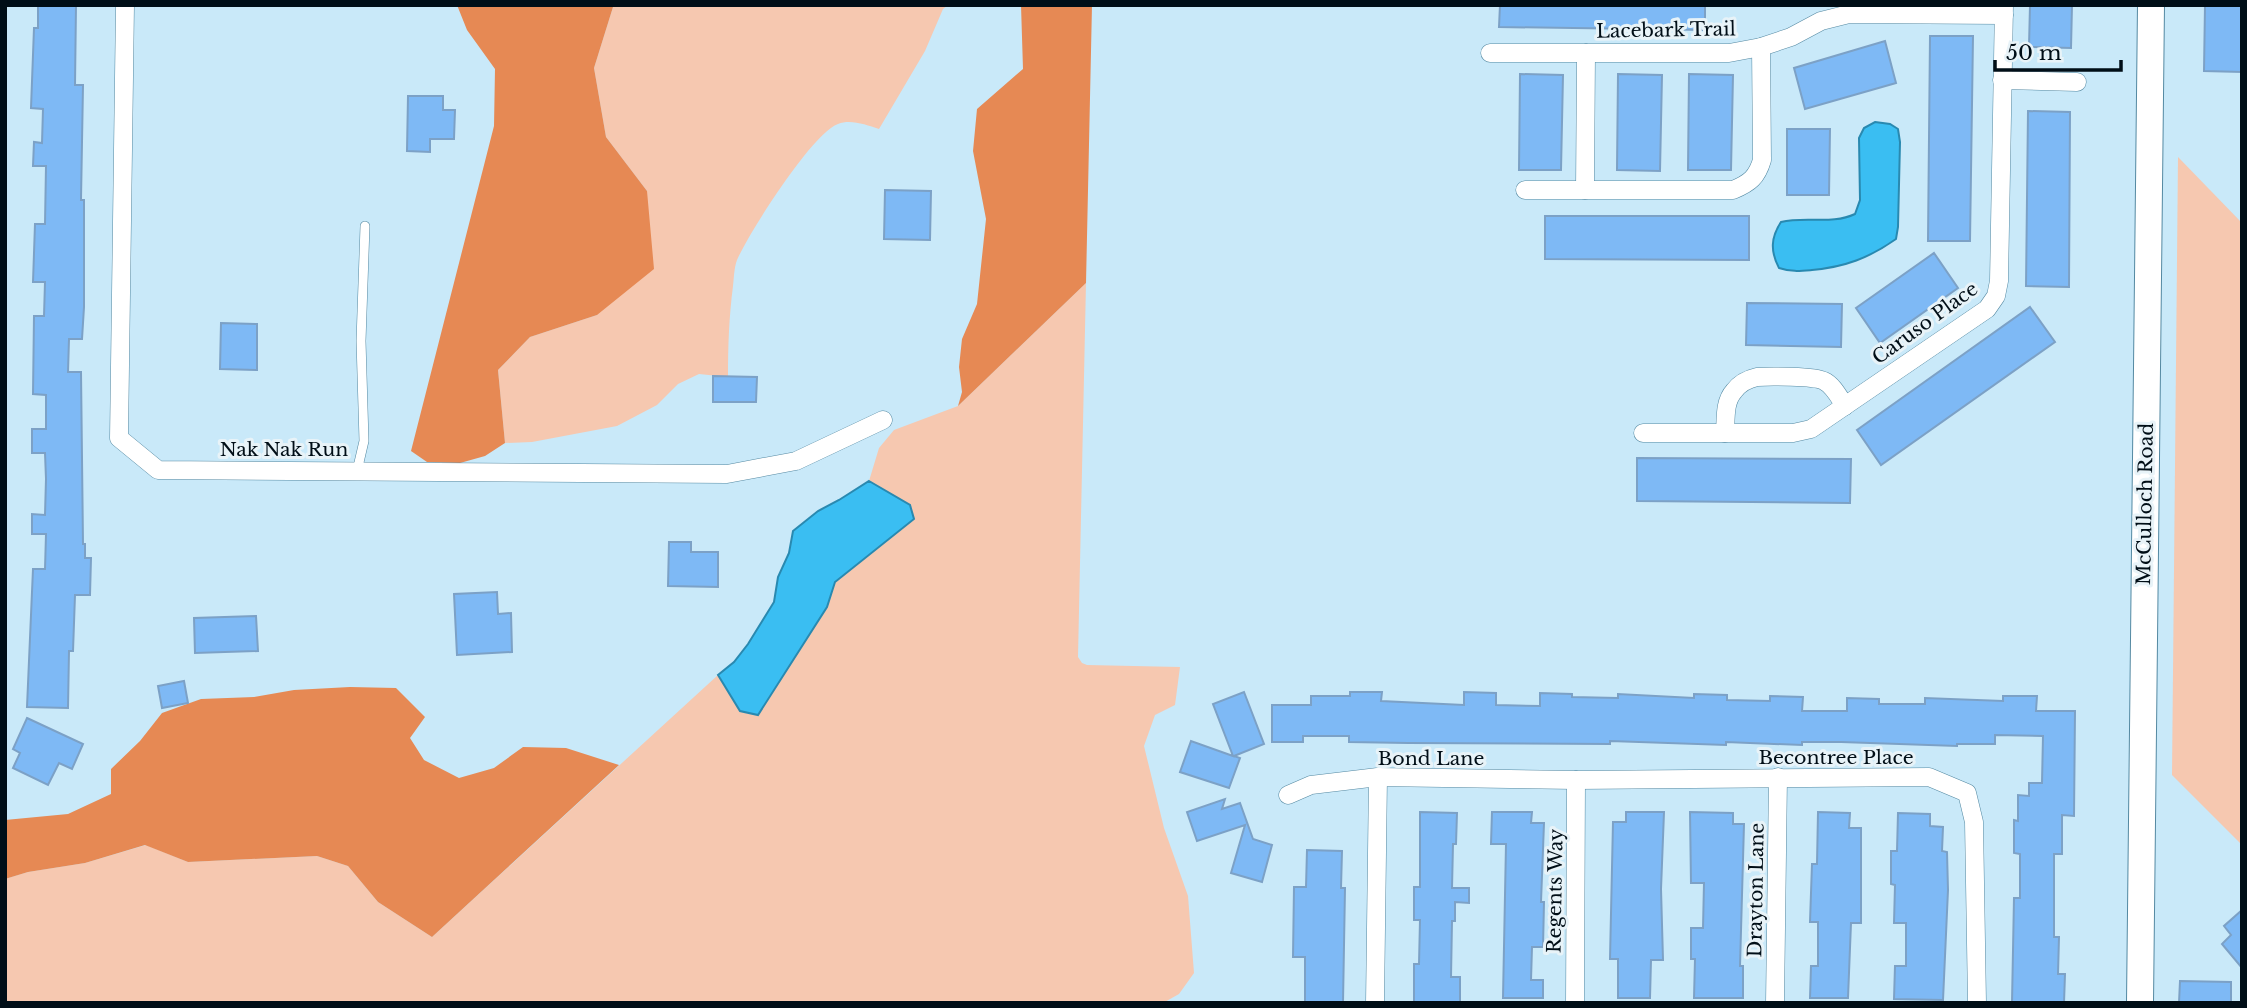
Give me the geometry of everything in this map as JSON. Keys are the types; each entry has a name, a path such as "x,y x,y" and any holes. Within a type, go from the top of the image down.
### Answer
{"main road":[{"name":"McCulloch Road","path":"2140,1003 2151,5"}],"street":[{"name":"Nak Nak Run","path":"125,5 119,438 158,470 727,474 796,461 883,420"},
{"name":"Lacebark Trail","path":"1490,53 1729,52 1761,47 1791,37 1821,21 1849,14 2004,10"},
{"name":"Caruso Place","path":"1643,433 1793,433 1811,429 1987,309 1996,296 1999,281 2004,10"},
{"path":"1525,190 1733,190 1747,184 1758,174 1762,160 1761,47"},
{"path":"1585,190 1586,53"},
{"path":"2002,80 2077,82"},
{"path":"1726,433 1726,407 1732,392 1742,382 1756,377 1823,380 1845,406"},
{"path":"1375,1003 1378,777"},
{"name":"Bond Lane","path":"1289,795 1311,785 1378,777 1576,780"},
{"name":"Drayton Lane","path":"1775,1003 1778,777"},
{"name":"Becontree Place","path":"1576,780 1929,778 1966,793 1974,822 1977,1003"},
{"name":"Regents Way","path":"1574,1003 1576,780"}],"lane":[{"path":"357,471 364,441 361,341 365,226"}],"shaded area":[{"path":"457,5 616,5 613,7 594,68 606,137 647,191 654,269 597,315 530,337 498,370 505,443 485,456 460,463 427,462 411,451 494,126 495,69 467,30"},
{"path":"948,5 943,9 925,51 879,129 848,122 838,124 827,131 782,185 743,247 735,266 728,377 699,374 678,384 657,405 617,426 532,442 505,443 498,370 530,337 597,315 647,191 606,137 594,68 613,7"},
{"path":"1021,5 1092,5 1086,283 958,406 962,392 959,367 962,339 977,304 986,219 973,151 977,109 1023,69"},
{"path":"2178,157 2242,223 2242,845 2172,775"},
{"path":"1086,283 1078,657 1087,665 1180,667 1175,705 1155,715 1144,746 1164,828 1188,896 1194,973 1179,994 1163,1003 5,1003 5,879 28,872 85,863 146,845 188,862 317,856 348,866 378,902 432,937 718,675 740,711 758,715 827,607 835,582 914,519 910,505 869,481 879,448 894,430 958,406"},
{"path":"396,688 425,717 410,738 424,760 459,778 494,768 523,747 566,748 619,765 432,937 378,902 348,866 317,856 188,862 145,845 85,863 28,872 5,879 5,820 68,814 111,794 111,769 140,741 162,713 201,699 254,697 294,690"}],"water":[{"path":"1875,122 1890,124 1898,129 1900,142 1896,239 1866,256 1835,267 1799,271 1779,268 1773,244 1781,222 1828,220 1855,214 1860,200 1859,138 1864,128"},
{"path":"869,481 910,505 914,519 835,582 827,607 758,715 740,711 718,675 734,662 748,644 774,602 778,577 789,553 793,531 818,511"}],"building":[{"path":"38,5 76,5 75,85 83,85 81,200 84,200 84,307 82,339 69,339 68,372 81,372 83,544 85,558 91,558 90,595 75,595 73,651 69,651 68,708 27,707 33,569 45,569 46,534 32,534 32,514 45,515 46,479 45,453 32,453 32,429 46,429 46,395 33,394 34,316 44,316 45,282 33,282 35,224 45,224 46,166 33,166 34,142 42,143 43,109 31,108 34,28 38,28"},
{"path":"1500,5 1705,5 1705,30 1499,27"},
{"path":"2030,5 2072,5 2071,48 2029,47"},
{"path":"2205,5 2242,5 2242,72 2204,71"},
{"path":"1930,36 1973,36 1970,241 1928,241"},
{"path":"1885,41 1896,83 1805,109 1794,68"},
{"path":"1520,74 1563,75 1561,170 1519,170"},
{"path":"1618,74 1662,75 1660,171 1617,170"},
{"path":"1689,74 1733,75 1731,170 1688,170"},
{"path":"408,96 443,96 443,110 455,110 454,139 430,139 430,152 407,151"},
{"path":"2028,111 2070,112 2069,287 2026,286"},
{"path":"1787,129 1830,129 1829,195 1787,195"},
{"path":"885,190 931,191 930,240 884,239"},
{"path":"1545,216 1749,216 1749,260 1545,259"},
{"path":"1934,253 1958,288 1880,343 1856,308"},
{"path":"1747,303 1842,304 1841,347 1746,345"},
{"path":"2030,307 2055,342 1881,465 1857,430"},
{"path":"221,323 257,324 257,370 220,369"},
{"path":"713,376 757,377 756,402 713,402"},
{"path":"1637,458 1851,459 1850,503 1637,501"},
{"path":"669,542 691,542 691,552 718,552 718,587 668,586"},
{"path":"497,592 498,614 511,613 512,652 457,655 454,594"},
{"path":"256,616 258,651 195,653 194,618"},
{"path":"184,681 188,703 162,708 158,686"},
{"path":"1244,692 1264,744 1234,756 1240,758 1229,788 1180,772 1191,741 1233,756 1213,704"},
{"path":"1350,692 1382,692 1381,701 1464,705 1464,692 1496,693 1496,705 1540,706 1540,693 1618,698 1618,694 1694,698 1694,694 1727,695 1727,700 1770,701 1770,696 1803,697 1802,711 1847,711 1847,698 1879,699 1879,704 1925,704 1925,698 2003,701 2003,696 2037,696 2036,711 2075,711 2074,816 2062,815 2062,854 2054,854 2054,937 2059,937 2058,974 2065,974 2064,1003 2012,1003 2014,898 2020,898 2020,854 2014,853 2014,820 2018,821 2018,795 2029,796 2029,783 2042,783 2043,736 1995,735 1995,744 1957,746 1841,742 1802,742 1802,745 1610,741 1610,744 1408,743 1349,742 1349,736 1303,736 1303,742 1272,742 1272,705 1311,705 1311,696 1350,696"},
{"path":"27,718 83,744 72,769 59,763 48,785 13,768 20,753 13,749"},
{"path":"1225,799 1222,809 1240,803 1253,839 1272,845 1262,882 1231,873 1245,825 1197,841 1187,812"},
{"path":"1420,812 1457,813 1452,888 1469,888 1469,903 1455,902 1455,921 1452,921 1451,977 1460,977 1460,1003 1414,1003 1414,964 1419,964 1420,920 1414,920 1414,887 1420,887"},
{"path":"1492,812 1532,812 1531,823 1544,823 1541,902 1544,902 1543,947 1532,947 1531,980 1543,980 1543,998 1503,998 1506,844 1491,844"},
{"path":"1626,812 1664,812 1661,889 1663,960 1651,960 1650,998 1618,998 1618,959 1610,959 1613,822 1626,822"},
{"path":"1690,812 1733,813 1733,824 1744,824 1740,966 1743,966 1743,998 1694,998 1695,959 1691,959 1691,928 1703,928 1704,883 1691,883"},
{"path":"1818,812 1850,813 1849,828 1861,828 1861,923 1851,923 1848,998 1810,998 1811,966 1818,966 1818,922 1810,922 1812,864 1817,864"},
{"path":"1898,813 1930,814 1930,826 1943,827 1942,851 1947,852 1948,890 1943,1000 1894,999 1895,966 1906,966 1906,923 1894,923 1895,885 1891,884 1891,851 1897,851"},
{"path":"1307,850 1342,851 1341,888 1345,888 1343,1003 1305,1003 1305,957 1293,957 1294,887 1306,887"},
{"path":"2242,910 2242,968 2222,944 2231,935 2224,926"},
{"path":"2180,981 2231,982 2231,1003 2179,1003"}]}
